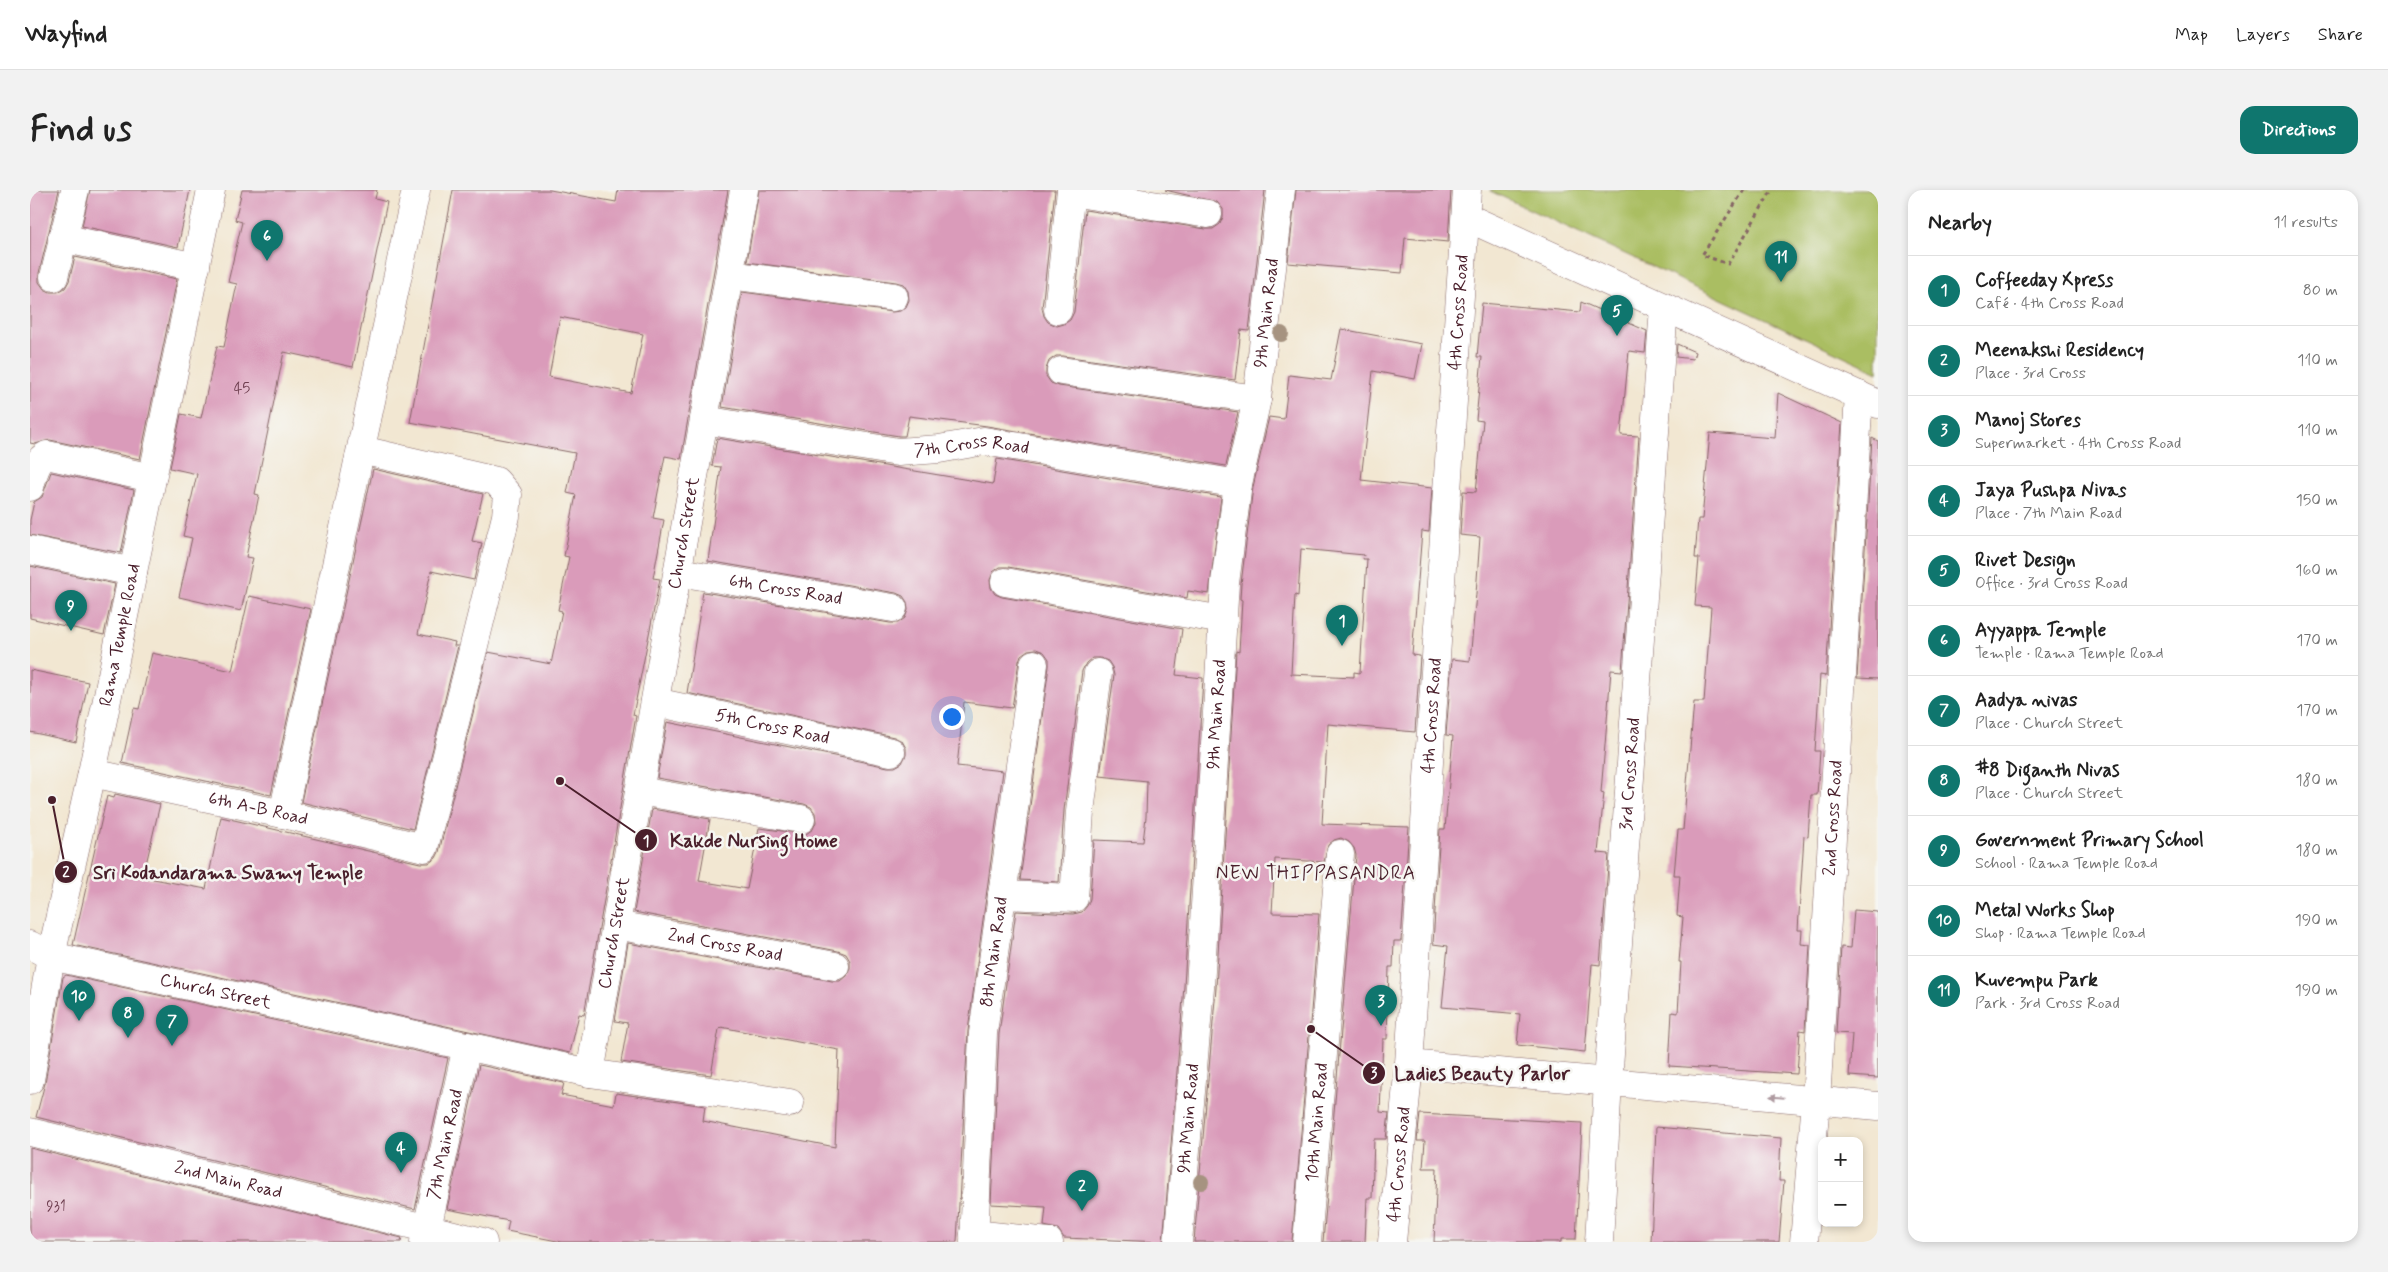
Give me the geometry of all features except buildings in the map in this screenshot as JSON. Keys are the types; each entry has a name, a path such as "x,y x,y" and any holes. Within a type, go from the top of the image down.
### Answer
{"street":[{"path":"54,277 74,190"},
{"path":"282,814 416,190"},
{"name":"Church Street","path":"40,950 590,1073 744,190"},
{"name":"9th Main Road","path":"1178,1242 1200,987 1225,583 1238,484 1257,399 1281,190"},
{"name":"4th Cross Road","path":"1392,1242 1409,1064 1467,190"},
{"path":"1058,310 1071,191 1208,214"},
{"name":"Rama Temple Road","path":"30,1080 40,950 92,773 133,572 144,502 201,205"},
{"path":"1466,217 1868,399"},
{"path":"62,238 190,265"},
{"path":"730,275 894,297"},
{"name":"3rd Cross Road","path":"1599,1242 1608,1082 1664,307"},
{"path":"1061,371 1257,399"},
{"name":"2nd Cross Road","path":"1804,1242 1868,399"},
{"name":"7th Cross Road","path":"704,420 898,452 938,449 984,441 1238,484"},
{"name":"6th A-B Road","path":"92,773 282,814 424,848 506,516 508,495 496,481 361,450"},
{"path":"30,487 35,470 42,457 47,455 144,502"},
{"path":"30,550 133,572"},
{"name":"6th Cross Road","path":"678,572 893,608"},
{"path":"1005,582 1223,620"},
{"name":"8th Main Road","path":"974,1238 983,1033 1034,664"},
{"path":"1002,895 1074,898 1080,812 1098,673"},
{"name":"5th Cross Road","path":"655,702 891,752"},
{"path":"639,791 802,819"},
{"name":"10th Main Road","path":"1307,1242 1340,854"},
{"name":"2nd Cross Road","path":"616,926 835,966"},
{"name":"7th Main Road","path":"426,1236 467,1046"},
{"path":"1409,1064 1878,1106"},
{"path":"590,1073 790,1103"},
{"name":"2nd Main Road","path":"30,1132 426,1236"},
{"path":"426,1236 483,1242"},
{"path":"974,1238 1049,1242"}],"path":[{"path":"1744,190 1702,255 1728,264 1772,190"}],"green space":[{"path":"1878,190 1878,372 1490,191"}],"place":[{"name":"Ayyappa Temple","path":"267,261"},
{"name":"Kuvempu Park","path":"1781,282"},
{"name":"Rivet Design","path":"1617,336"},
{"name":"Government Primary School","path":"71,631"},
{"name":"Coffeeday Xpress","path":"1342,646"},
{"name":"Kakde Nursing Home","path":"560,781"},
{"name":"Sri Kodandarama Swamy Temple","path":"52,800"},
{"name":"Metal Works Shop","path":"79,1021"},
{"name":"Manoj Stores","path":"1381,1026"},
{"name":"Ladies Beauty Parlor","path":"1311,1029"},
{"name":"#8 Diganth Nivas","path":"128,1038"},
{"name":"Aadya nivas","path":"172,1046"},
{"name":"Jaya Pushpa Nivas","path":"401,1173"},
{"name":"Meenakshi Residency","path":"1082,1211"}],"district":[{"name":"NEW THIPPASANDRA","path":"1316,873"}]}
